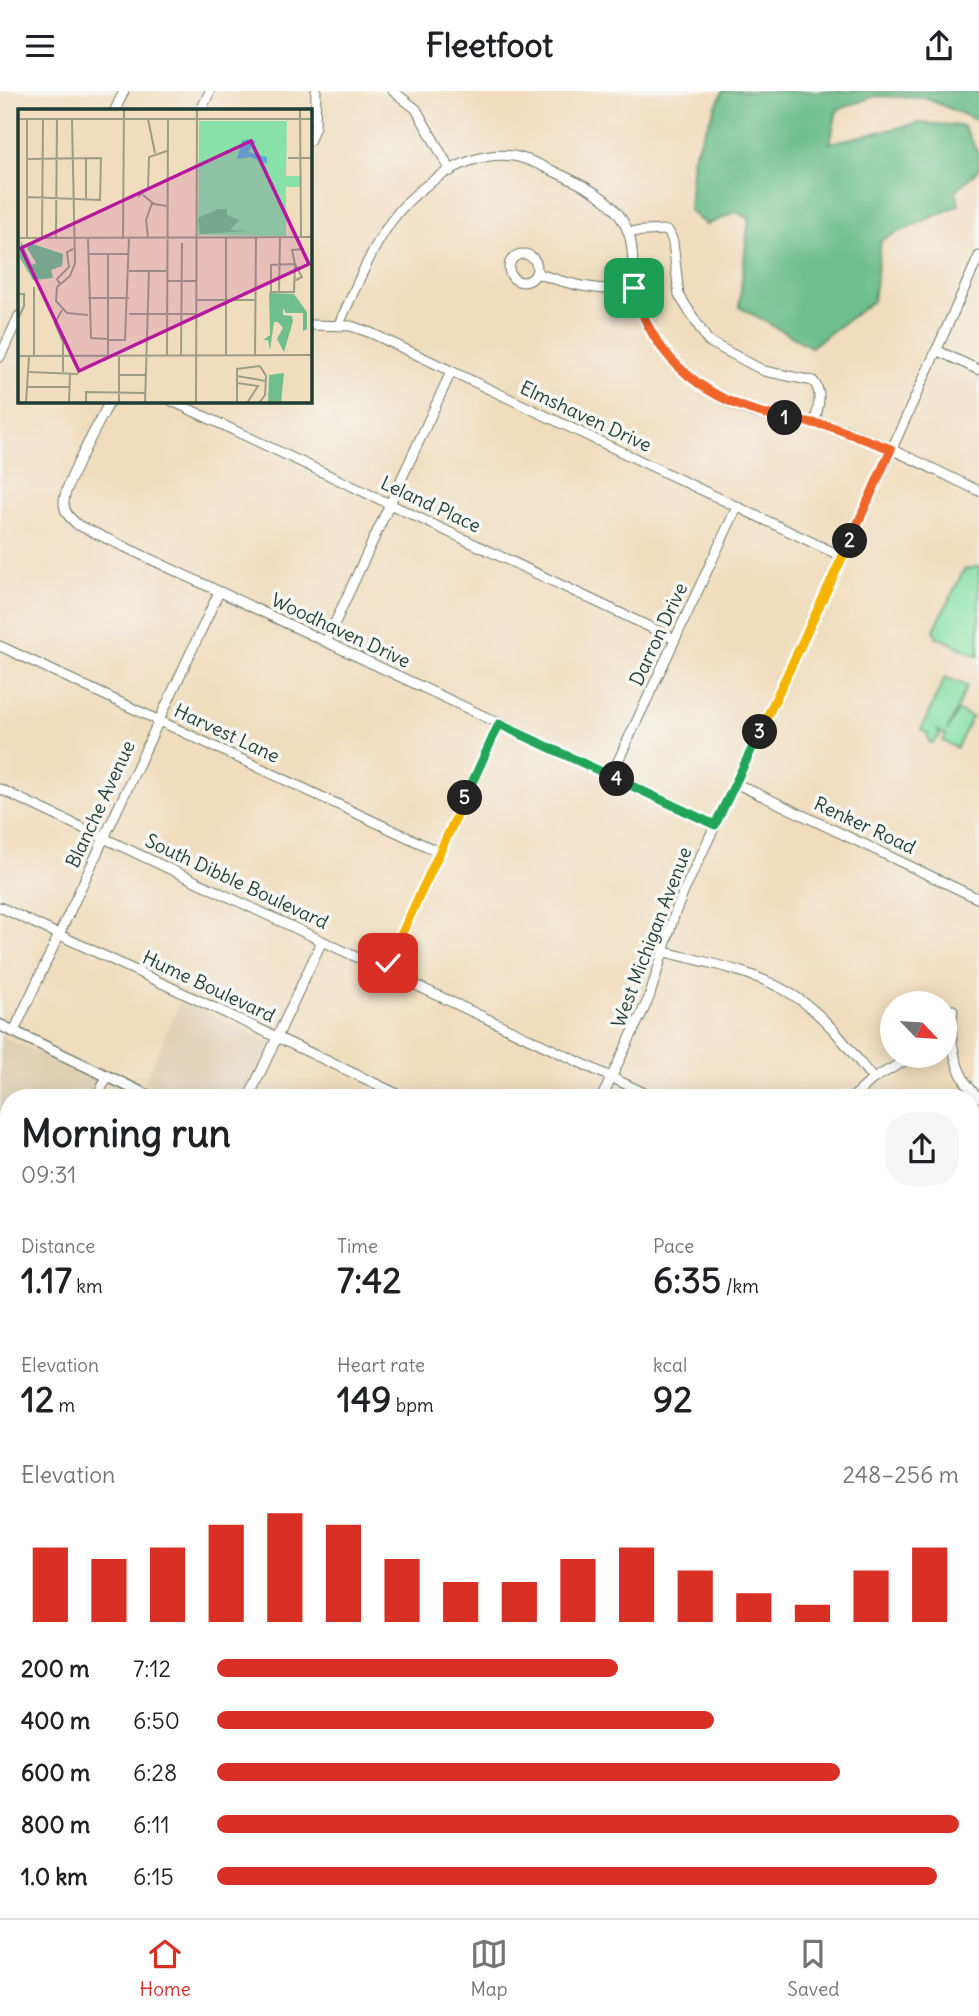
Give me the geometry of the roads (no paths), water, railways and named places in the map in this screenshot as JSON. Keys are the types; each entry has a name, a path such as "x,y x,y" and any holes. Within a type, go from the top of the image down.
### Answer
{"main road":[{"path":"0,1025 133,1089"}],"street":[{"path":"115,109 124,91"},
{"path":"201,109 210,91"},
{"path":"312,132 316,117 316,91"},
{"path":"393,91 416,109 451,171"},
{"path":"339,324 386,228 416,195 451,171 484,157 505,155 525,159 596,193 612,207 625,224 633,247 634,288 639,305 661,346 686,374 699,384 719,397 750,411 847,432 891,449 979,491"},
{"path":"628,232 664,230 671,234 679,295 708,341 764,372 813,381 820,396 815,423"},
{"name":"West Michigan Avenue","path":"605,1089 649,998 678,905 843,557 979,256"},
{"path":"537,272 579,287 607,290 634,288"},
{"name":"Elmshaven Drive","path":"312,325 351,325 371,333 843,557"},
{"path":"0,357 17,328"},
{"path":"936,350 979,370"},
{"path":"326,642 451,372"},
{"name":"Woodhaven Drive","path":"109,403 66,491 65,510 69,518 78,525 715,825"},
{"name":"Leland Place","path":"176,403 676,639"},
{"name":"Darron Drive","path":"611,776 737,507"},
{"name":"Blanche Avenue","path":"13,1031 219,592"},
{"name":"Harvest Lane","path":"0,646 439,852"},
{"path":"385,970 499,724"},
{"name":"Renker Road","path":"735,783 979,899"},
{"name":"South Dibble Boulevard","path":"0,789 637,1089"},
{"name":"Hume Boulevard","path":"0,907 387,1089"},
{"path":"253,1089 323,941"},
{"path":"665,952 751,976 785,990 823,1019 873,1079"},
{"path":"957,1065 971,1089"},
{"path":"862,1089 892,1068"},
{"path":"101,1089 107,1077"}]}
